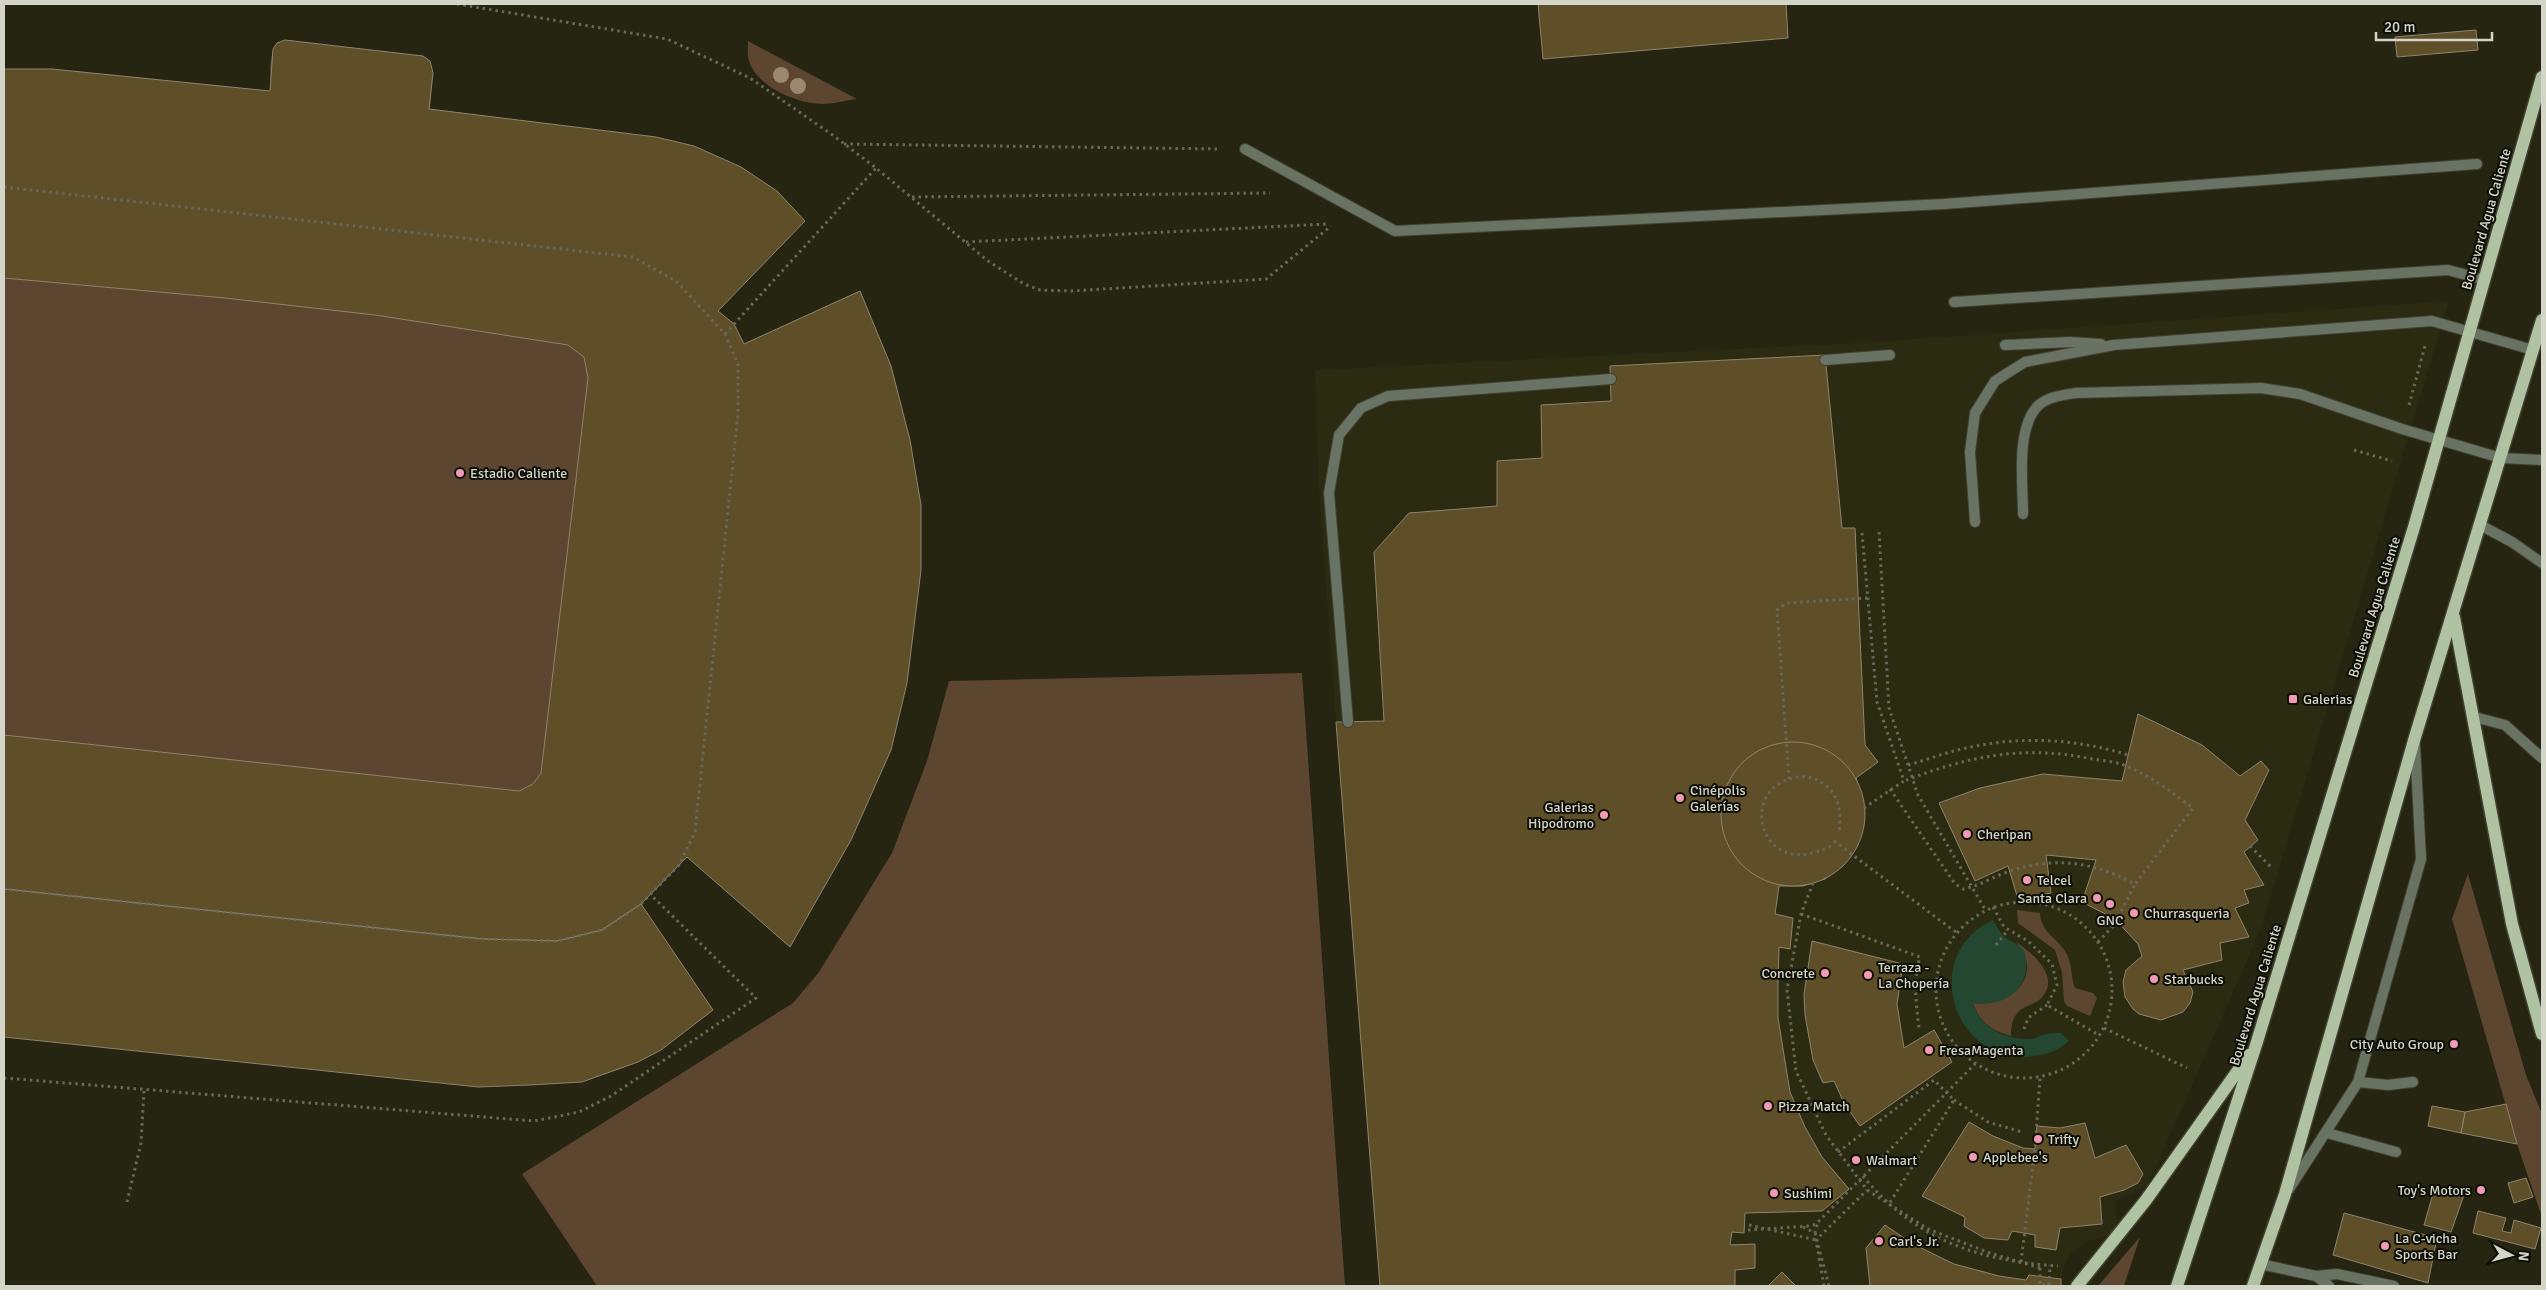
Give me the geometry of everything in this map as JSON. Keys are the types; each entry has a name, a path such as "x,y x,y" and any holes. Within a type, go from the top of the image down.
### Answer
{"main road":[{"name":"Boulevard Agua Caliente","path":"2177,1286 2256,1045 2439,440 2542,77"},
{"path":"2253,1286 2285,1194 2415,737 2542,320"},
{"path":"2453,615 2512,924 2542,1034"},
{"path":"2076,1286 2146,1200 2256,1045"}],"street":[{"path":"1246,149 1395,230 1944,204 2477,164"},
{"path":"1954,302 2448,270 2485,280"},
{"path":"1975,522 1970,452 1975,412 1995,380 2025,362 2114,345 2432,321 2533,350"},
{"path":"2005,345 2070,342 2114,345"},
{"path":"1825,360 1890,355"},
{"path":"1348,722 1329,493 1339,435 1360,408 1388,396 1611,379"},
{"path":"2024,514 2023,452 2026,426 2037,406 2054,397 2076,393 2262,388 2300,394 2439,440 2501,458 2542,460"},
{"path":"2480,525 2512,542 2542,564"},
{"path":"2474,717 2505,725 2542,758"},
{"path":"2285,1194 2327,1133 2358,1082 2420,859 2415,737"},
{"path":"2358,1082 2388,1085 2413,1082"},
{"path":"2327,1133 2396,1152"},
{"path":"2260,1264 2316,1276 2337,1274 2394,1286"},
{"path":"2316,1276 2329,1286"}],"path":[{"path":"457,4 667,39 750,78 876,168 988,262 1024,284 1040,290 1072,291 1266,278 1335,224 965,242"},
{"path":"844,144 1246,149"},
{"path":"725,334 876,168"},
{"path":"4,186 633,257 676,281 725,334 738,364 738,414 695,832 679,865 641,904 602,930 557,941 482,939 4,889"},
{"path":"910,197 1274,193"},
{"path":"2409,405 2425,345"},
{"path":"2354,450 2392,461"},
{"path":"1879,532 1889,708 1918,794 1986,911"},
{"path":"1862,533 1876,702 1904,781"},
{"path":"1788,779 1777,610 1786,603 1868,598"},
{"path":"1908,765 1971,747 2037,740 2101,747 2128,755"},
{"path":"1864,808 1904,781 1935,769 2008,753 2043,751 2120,764 2156,782 2193,808 2135,884 2114,925 2098,942"},
{"path":"1831,846 1804,856 1785,852 1770,841 1761,817 1763,805 1777,784 1800,776 1813,778 1824,784 1834,794 1840,806 1839,834"},
{"path":"1890,789 1955,884 1963,889 2009,871 2055,861 2110,870 2135,884"},
{"path":"1834,841 1957,933"},
{"path":"2250,846 2272,868"},
{"path":"1813,883 1801,914 1787,990 1796,1071 1826,1135 1867,1190 1928,1229 1990,1253 2040,1268 2040,1284 2049,1286 2050,1265"},
{"path":"4,1078 144,1091 534,1121 579,1112 611,1096 756,998 650,894"},
{"path":"2022,901 2052,906 2078,920 2098,942 2110,969 2112,999 2104,1028 2088,1052 2064,1070 2040,1078 2008,1078 1975,1064 1958,1050 1942,1026 1936,998 1938,970 1949,942 1968,922 1993,907 2022,901"},
{"path":"1993,907 2004,927 2028,941 2052,964 2056,985 2047,1005 2028,1018 2024,1029"},
{"path":"1801,914 1920,956 1916,973 1915,992 1919,1028"},
{"path":"1996,945 2008,930"},
{"path":"2047,1005 2099,1035"},
{"path":"2104,1028 2187,1068"},
{"path":"1748,1230 1810,1226 1818,1221 1975,1064"},
{"path":"2021,1262 2036,1141 2040,1078"},
{"path":"1838,1152 1934,1080 1954,1100 1988,1122 2022,1132"},
{"path":"127,1202 141,1143 144,1091"},
{"path":"1889,1204 1954,1100"},
{"path":"1863,1176 1899,1212 1922,1230 1949,1244 1983,1256 2063,1266"},
{"path":"1816,1240 1867,1190"},
{"path":"1818,1221 1815,1233 1829,1286"},
{"path":"1749,1225 1816,1240"},
{"path":"1802,1226 1815,1233"},
{"path":"1816,1240 1824,1286"}],"shaded area":[{"name":"Estadio Caliente","path":"285,40 423,56 430,61 433,73 430,109 656,137 718,311 734,324 744,344 860,291 891,366 910,440 921,505 921,570 907,683 891,750 851,840 790,947 687,857 641,904 482,939 4,889 4,69 52,69 270,91 272,55 274,49"},
{"path":"748,41 857,99 827,104 813,103 779,92 760,79 753,70 748,59"},
{"path":"2449,301 2261,929 2148,1185 2114,1202 2118,1232 2087,1242 2072,1253 2063,1266 2061,1286 1380,1286 1357,1006 1319,489 1315,370 1857,343"},
{"path":"1302,673 1345,1286 597,1286 522,1174 793,1003 819,972 892,853 927,761 949,681"},
{"path":"2468,874 2526,1075 2542,1114 2542,1217 2517,1144 2452,919"},
{"path":"2017,910 2040,913 2043,925 2068,956 2075,988 2093,993 2097,998 2090,1016 2067,1006 2064,1001 2062,973 2055,950 2018,923"},
{"path":"1993,920 2004,937 2023,949 2027,964 2026,971 2023,980 2014,993 2007,998 1991,1003 1973,1003 1976,1012 1988,1026 2004,1035 2031,1039 2042,1035 2061,1033 2069,1041 2049,1053 2035,1056 2007,1055 1983,1045 1966,1027 1955,1005 1952,981 1956,957 1970,936"},
{"path":"2016,942 2038,960 2047,976 2048,984 2046,992 2039,1000 2021,1009 2017,1014 2012,1023 2011,1036 1987,1025 1979,1016 1973,1003 1987,1003 2000,1000 2011,995 2020,987 2025,978 2027,967 2024,955"},
{"path":"2140,1237 2124,1286 2098,1286"}],"building":[{"path":"1538,4 1786,4 1788,38 1543,59"},
{"path":"2476,30 2478,50 2397,57 2395,37"},
{"name":"Estadio Caliente","path":"285,40 423,56 430,61 433,73 429,109 656,137 694,146 741,167 777,191 805,221 718,311 734,324 744,344 860,291 891,366 910,440 921,505 921,570 907,683 891,750 851,840 790,947 687,857 641,904 602,930 557,941 482,939 4,889 4,735 519,791 533,784 541,773 588,378 584,357 568,345 375,315 225,298 4,278 4,69 52,69 270,91 273,49 277,43"},
{"name":"Galerias Hipodromo","path":"1825,355 1842,528 1855,528 1865,745 1878,762 1856,778 1864,808 1864,823 1857,846 1844,865 1825,879 1803,886 1779,886 1775,914 1793,918 1790,949 1779,947 1778,983 1778,1018 1790,1092 1805,1127 1822,1157 1849,1189 1822,1211 1745,1213 1744,1233 1732,1232 1730,1245 1755,1244 1755,1268 1735,1270 1735,1286 1380,1286 1336,722 1384,721 1374,552 1409,513 1497,506 1497,461 1542,458 1541,405 1611,401 1610,366"},
{"path":"2138,714 2202,745 2240,776 2261,761 2269,770 2245,820 2258,840 2244,852 2264,885 2244,890 2249,903 2235,908 2249,937 2220,943 2222,960 2183,970 2193,992 2190,1003 2183,1012 2161,1020 2139,1014 2125,997 2123,982 2126,970 2142,956 2138,944 2115,919 2082,902 2096,860 2046,855 2051,893 2018,899 2008,866 1975,881 1939,803 1980,788 2043,774 2122,781"},
{"path":"1793,742 1821,747 1844,763 1860,786 1865,814 1860,842 1844,865 1821,881 1793,886 1765,881 1742,865 1726,842 1721,814 1726,786 1742,763 1765,747"},
{"path":"4,889 482,939 557,941 602,930 641,904 713,1010 661,1050 638,1062 582,1082 478,1087 4,1037"},
{"path":"1812,941 1903,964 1897,1004 1904,1048 1934,1030 1952,1062 1860,1126 1844,1103 1834,1081 1823,1083 1813,1060 1805,1015 1804,994"},
{"path":"2506,1104 2517,1144 2461,1133 2465,1112"},
{"path":"2432,1106 2465,1112 2461,1133 2428,1126"},
{"path":"1969,1122 1993,1136 2023,1148 2035,1149 2037,1126 2060,1128 2085,1123 2095,1158 2126,1145 2143,1174 2138,1183 2124,1190 2100,1197 2102,1224 2060,1228 2056,1250 2035,1247 2035,1235 2012,1231 2008,1240 1984,1238 1964,1226 1965,1217 1922,1196"},
{"path":"2526,1178 2533,1197 2514,1203 2508,1183"},
{"path":"2435,1187 2464,1195 2451,1232 2424,1225"},
{"path":"2478,1211 2506,1218 2502,1231 2511,1233 2514,1220 2541,1228 2535,1249 2473,1233"},
{"name":"La C-vicha Sports Bar","path":"2344,1213 2437,1238 2428,1283 2333,1255"},
{"path":"1885,1225 1913,1244 1954,1264 1999,1276 2026,1280 2029,1275 2061,1279 2061,1286 1870,1286 1866,1248"},
{"path":"1782,1272 1796,1286 1768,1286"}],"place":[{"name":"Estadio Caliente","path":"460,473"},
{"name":"Galerias","path":"2293,699"},
{"name":"Cinépolis Galerías","path":"1680,798"},
{"name":"Galerias Hipodromo","path":"1604,815"},
{"name":"Cheripan","path":"1967,834"},
{"name":"Telcel","path":"2027,880"},
{"name":"Santa Clara","path":"2097,898"},
{"name":"GNC","path":"2110,904"},
{"name":"Churrasqueria","path":"2134,913"},
{"name":"Concrete","path":"1825,973"},
{"name":"Terraza - La Chopería","path":"1868,975"},
{"name":"Starbucks","path":"2154,979"},
{"name":"City Auto Group","path":"2454,1044"},
{"name":"FresaMagenta","path":"1929,1050"},
{"name":"Pizza Match","path":"1768,1106"},
{"name":"Trifty","path":"2038,1139"},
{"name":"Applebee's","path":"1973,1157"},
{"name":"Walmart","path":"1856,1160"},
{"name":"Toy's Motors","path":"2481,1190"},
{"name":"Sushimi","path":"1774,1193"},
{"name":"Carl's Jr.","path":"1879,1241"},
{"name":"La C-vicha Sports Bar","path":"2385,1246"}]}
